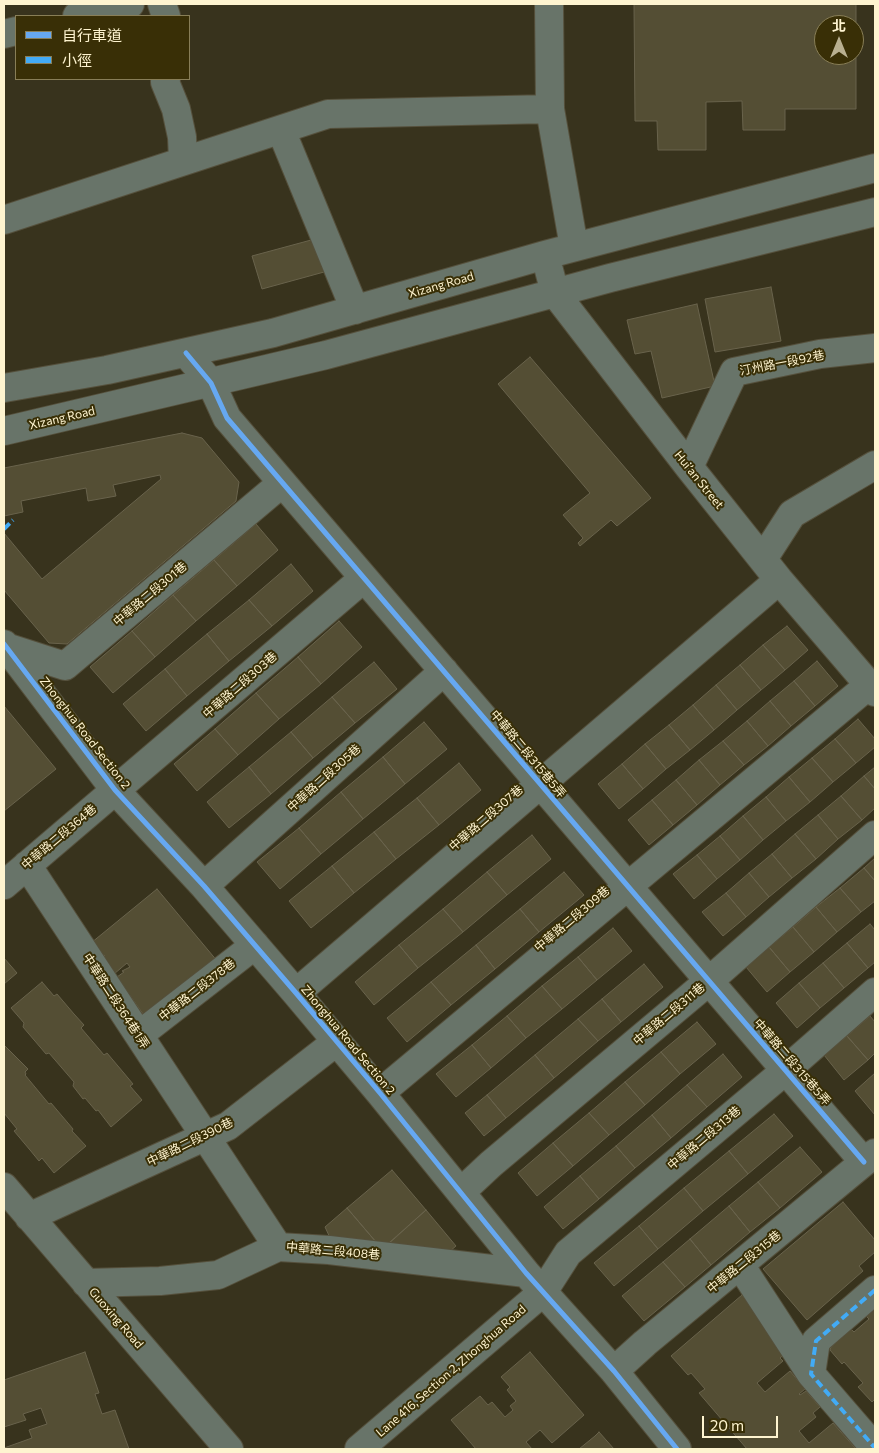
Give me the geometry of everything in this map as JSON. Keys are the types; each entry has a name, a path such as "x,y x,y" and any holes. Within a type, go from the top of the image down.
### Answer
{"street":[{"path":"81,15 130,4"},
{"path":"549,4 550,109 574,247"},
{"path":"166,80 176,109 182,137 183,160"},
{"path":"4,220 328,114 550,109"},
{"path":"281,130 355,310"},
{"name":"Xizang Road","path":"4,388 107,370 273,333 574,247 875,168"},
{"name":"Xizang Road","path":"4,431 326,355 555,293 875,212"},
{"name":"Hui’an Street","path":"546,255 555,293 688,467 779,580 872,689"},
{"name":"汀州路一段92巷","path":"688,467 734,372 820,354 875,348"},
{"name":"中華路二段315巷5弄","path":"186,353 211,383 227,418 282,483 786,1070 870,1158"},
{"path":"763,559 792,514 875,465"},
{"name":"中華路二段301巷","path":"5,646 65,666 282,483"},
{"name":"中華路二段303巷","path":"115,790 364,578"},
{"name":"中華路二段307巷","path":"296,993 779,580"},
{"name":"Zhonghua Road Section 2","path":"5,646 115,790 204,886 296,993 534,1283 614,1371 677,1449"},
{"name":"中華路二段305巷","path":"204,886 444,671"},
{"name":"中華路二段309巷","path":"380,1093 627,886 872,689"},
{"name":"中華路二段364巷","path":"4,884 115,790"},
{"name":"中華路二段311巷","path":"460,1192 709,981 875,835"},
{"name":"中華路二段364巷1弄","path":"27,865 278,1247"},
{"name":"中華路二段378巷","path":"139,1035 255,945"},
{"name":"中華路二段313巷","path":"534,1283 786,1070 875,992"},
{"name":"中華路二段390巷","path":"29,1217 228,1126 336,1042"},
{"name":"中華路二段315巷","path":"614,1371 645,1343 870,1158"},
{"name":"Guoxing Road","path":"4,1187 229,1449"},
{"name":"中華路二段408巷","path":"86,1283 160,1282 218,1275 278,1247 329,1250 534,1283"},
{"path":"740,1265 811,1374 875,1448"},
{"name":"Lane 416, Section 2, Zhonghua Road","path":"359,1449 534,1283"},
{"path":"811,1374 816,1342 875,1290"}],"building":[{"path":"634,4 856,4 856,15 814,15 814,65 856,65 856,109 785,109 785,130 743,130 742,101 706,102 706,150 658,150 657,121 635,121"},
{"path":"326,236 335,269 262,289 252,256"},
{"path":"771,287 781,341 715,352 705,299"},
{"path":"697,304 715,386 662,398 651,351 635,354 627,320"},
{"path":"530,357 651,498 617,526 611,520 580,546 578,543 583,538 563,515 590,493 498,384"},
{"path":"182,433 202,438 239,482 236,501 67,644 49,643 4,590 4,533 42,579 161,479 160,475 113,485 116,496 88,501 86,488 21,501 23,512 4,516 4,468"},
{"path":"256,524 278,550 237,586 214,560"},
{"path":"214,560 237,586 196,621 173,595"},
{"path":"291,564 313,591 272,626 249,600"},
{"path":"173,595 196,621 155,657 132,631"},
{"path":"249,600 272,626 229,661 207,634"},
{"path":"339,621 362,647 321,684 298,657"},
{"path":"787,626 808,650 785,670 763,645"},
{"path":"132,631 155,657 113,693 90,667"},
{"path":"207,634 229,661 187,696 165,669"},
{"path":"763,645 785,670 761,690 740,665"},
{"path":"298,657 321,684 279,719 256,693"},
{"path":"817,661 838,686 815,706 794,681"},
{"path":"374,662 397,689 355,723 332,697"},
{"path":"740,665 761,690 737,710 716,685"},
{"path":"165,669 187,696 146,731 123,704"},
{"path":"794,681 815,706 791,726 770,701"},
{"path":"716,685 737,710 714,730 693,705"},
{"path":"256,693 279,719 238,755 215,729"},
{"path":"332,697 355,723 313,758 291,732"},
{"path":"770,701 791,726 768,746 747,721"},
{"path":"693,705 714,730 690,750 669,725"},
{"path":"4,706 56,769 4,811"},
{"path":"858,719 875,739 875,747 856,763 835,739"},
{"path":"747,721 768,746 744,765 723,741"},
{"path":"424,722 447,749 405,784 383,757"},
{"path":"669,725 690,750 666,769 645,744"},
{"path":"215,729 238,755 197,791 174,764"},
{"path":"291,732 313,758 271,794 249,767"},
{"path":"835,739 856,763 833,782 812,758"},
{"path":"723,741 744,765 720,785 699,760"},
{"path":"645,744 666,769 643,789 622,764"},
{"path":"383,757 405,784 363,819 341,792"},
{"path":"812,758 833,782 810,802 789,777"},
{"path":"699,760 720,785 697,805 676,780"},
{"path":"459,763 481,790 439,825 417,798"},
{"path":"622,764 643,789 619,809 598,784"},
{"path":"249,767 271,794 229,828 207,802"},
{"path":"875,767 875,789 864,776"},
{"path":"864,776 875,789 875,808 862,820 841,796"},
{"path":"789,777 810,802 786,821 766,797"},
{"path":"676,780 697,805 673,825 652,800"},
{"path":"341,792 363,819 321,854 299,828"},
{"path":"841,796 862,820 838,839 818,815"},
{"path":"766,797 786,821 763,840 743,816"},
{"path":"417,798 439,825 396,859 374,832"},
{"path":"652,800 673,825 649,845 628,820"},
{"path":"818,815 838,839 816,859 795,834"},
{"path":"743,816 763,840 740,860 720,836"},
{"path":"299,828 321,854 280,889 257,862"},
{"path":"374,832 396,859 354,893 332,866"},
{"path":"795,834 816,859 792,878 772,854"},
{"path":"532,835 551,859 507,895 487,872"},
{"path":"720,836 740,860 717,879 697,855"},
{"path":"772,854 792,878 769,897 749,873"},
{"path":"697,855 717,879 694,899 673,874"},
{"path":"875,858 875,881 864,868"},
{"path":"332,866 354,893 311,928 289,901"},
{"path":"864,868 875,881 875,901 861,912 840,888"},
{"path":"487,872 507,895 463,932 443,909"},
{"path":"564,872 584,895 539,932 520,909"},
{"path":"749,873 769,897 746,917 726,893"},
{"path":"840,888 861,912 837,932 816,907"},
{"path":"157,889 218,962 143,1014 117,977 124,972 122,971 130,967 127,963 114,974 102,959 105,956 100,957 91,943"},
{"path":"726,893 746,917 723,936 702,912"},
{"path":"816,907 837,932 814,952 793,927"},
{"path":"443,909 463,932 418,968 399,945"},
{"path":"520,909 539,932 495,969 476,945"},
{"path":"870,924 875,930 875,962 868,968 847,943"},
{"path":"793,927 814,952 790,972 769,947"},
{"path":"613,928 632,951 597,980 578,957"},
{"path":"847,943 868,968 844,988 823,963"},
{"path":"399,945 418,968 374,1005 355,982"},
{"path":"476,945 495,969 451,1005 431,982"},
{"path":"769,947 790,972 767,992 746,967"},
{"path":"578,957 597,980 562,1009 542,986"},
{"path":"4,958 17,973 4,984"},
{"path":"823,963 844,988 820,1008 799,983"},
{"path":"644,964 663,987 621,1022 602,999"},
{"path":"42,982 54,996 57,994 84,1025 81,1028 104,1055 107,1053 133,1084 130,1086 142,1100 111,1127 98,1110 96,1111 85,1098 83,1099 73,1086 74,1082 23,1027 24,1023 11,1008"},
{"path":"431,982 451,1005 407,1042 387,1018"},
{"path":"799,983 820,1008 797,1028 776,1003"},
{"path":"542,986 562,1009 526,1038 507,1016"},
{"path":"602,999 621,1022 598,1041 578,1019"},
{"path":"507,1016 526,1038 491,1068 472,1045"},
{"path":"870,1016 875,1022 875,1053 868,1060 847,1036"},
{"path":"578,1019 598,1041 554,1078 535,1055"},
{"path":"697,1022 716,1044 680,1074 661,1052"},
{"path":"847,1036 868,1060 844,1080 824,1055"},
{"path":"4,1045 28,1069 25,1075 86,1146 54,1173 42,1158 39,1161 14,1131 17,1129 4,1113"},
{"path":"472,1045 491,1068 456,1097 436,1074"},
{"path":"661,1052 680,1074 645,1105 625,1082"},
{"path":"723,1054 742,1077 707,1107 687,1085"},
{"path":"535,1055 554,1078 506,1118 487,1095"},
{"path":"875,1073 875,1115 855,1091"},
{"path":"625,1082 645,1105 609,1135 589,1113"},
{"path":"687,1085 707,1107 671,1138 652,1115"},
{"path":"487,1095 506,1118 484,1136 465,1113"},
{"path":"589,1113 609,1135 573,1166 553,1143"},
{"path":"774,1114 793,1136 748,1174 729,1151"},
{"path":"652,1115 671,1138 635,1168 616,1146"},
{"path":"553,1143 573,1166 537,1196 518,1173"},
{"path":"616,1146 635,1168 599,1199 580,1176"},
{"path":"800,1147 822,1172 780,1208 758,1182"},
{"path":"729,1151 748,1174 703,1211 684,1188"},
{"path":"392,1170 426,1210 382,1249 347,1208"},
{"path":"580,1176 599,1199 563,1229 544,1207"},
{"path":"758,1182 780,1208 750,1232 729,1206"},
{"path":"684,1188 703,1211 658,1249 639,1226"},
{"path":"843,1202 875,1240 875,1252 859,1266 863,1271 807,1320 763,1269"},
{"path":"729,1206 750,1232 711,1265 690,1239"},
{"path":"347,1208 382,1249 332,1242 325,1227"},
{"path":"426,1210 456,1246 443,1257 384,1248"},
{"path":"639,1226 658,1249 614,1286 594,1263"},
{"path":"690,1239 711,1265 685,1287 663,1262"},
{"path":"663,1262 685,1287 644,1321 622,1296"},
{"path":"742,1295 789,1350 780,1358 783,1361 757,1383 765,1392 790,1371 805,1389 799,1394 806,1391 820,1407 813,1413 816,1417 799,1431 809,1443 833,1423 856,1449 747,1449 699,1393 705,1389 691,1373 688,1375 671,1356"},
{"path":"875,1304 875,1399 872,1402 858,1387 863,1383 830,1350 851,1329 854,1332 869,1319 864,1314"},
{"path":"85,1352 99,1393 95,1394 102,1414 115,1410 129,1449 4,1449 32,1438 29,1430 47,1424 41,1408 23,1414 26,1420 4,1427 4,1380"},
{"path":"530,1352 584,1415 552,1443 540,1430 526,1442 532,1449 476,1449 451,1420 480,1396 488,1405 492,1402 505,1417 513,1410 510,1406 516,1401 507,1390 510,1387 501,1377"},
{"path":"599,1432 614,1449 579,1449 595,1436"}],"marked path":[{"path":"4,529 13,520"},
{"path":"875,1290 816,1341 811,1374 875,1448"}],"cycle path":[{"path":"186,353 211,383 227,418 864,1162"},
{"path":"4,644 115,790 204,886 296,993 526,1273 614,1371 677,1449"}]}
